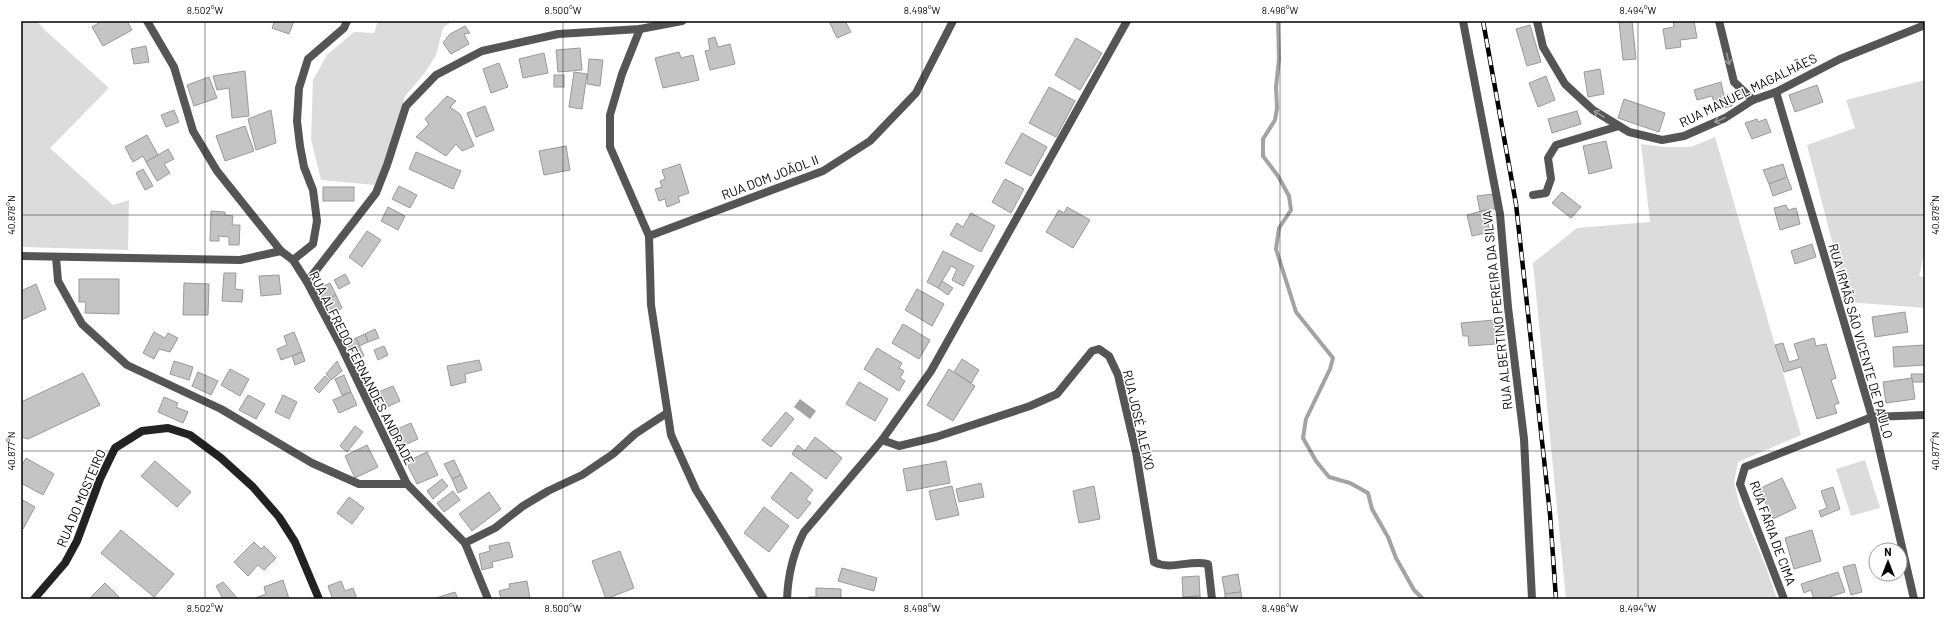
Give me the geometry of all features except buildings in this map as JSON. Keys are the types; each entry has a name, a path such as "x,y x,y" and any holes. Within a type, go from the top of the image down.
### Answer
{"main road":[{"name":"RUA DO MOSTEIRO","path":"34,599 65,563 77,541 100,479 116,448 142,431 168,428 190,435 221,458 253,487 279,517 295,542 319,599"}],"street":[{"name":"RUA ALFREDO FERNANDES ANDRADE","path":"147,21 174,67 193,131 217,171 281,251 293,260 307,282 340,344 407,484 465,543 488,599"},
{"path":"293,260 312,244 317,221 312,190 304,167 300,146 297,121 298,88 308,59 344,28 347,21"},
{"path":"307,282 376,194 406,106 436,75 482,51 550,35 640,29 682,21"},
{"name":"RUA DOM JOÃOL II","path":"649,236 823,171 870,141 916,93 953,21"},
{"path":"787,599 788,580 795,549 804,532 882,440 931,371 1127,21"},
{"name":"RUA ALBERTINO PEREIRA DA SILVA","path":"1463,21 1500,214 1508,307 1524,439 1532,599"},
{"name":"RUA MANUEL MAGALHÃES","path":"1538,21 1544,47 1565,84 1593,110 1629,132 1662,140 1684,136 1725,118 1753,100 1776,92 1840,59 1925,25"},
{"path":"1719,21 1734,82 1753,100"},
{"path":"640,29 622,74 610,115 610,148 649,236 651,305 671,435 696,490 764,599"},
{"name":"RUA IRMÃS SÃO VICENTE DE PAULO","path":"1776,92 1872,417 1914,599"},
{"path":"1533,195 1546,192 1551,179 1548,158 1556,145 1619,126"},
{"path":"21,256 240,260 281,251"},
{"path":"56,257 58,281 82,324 127,365 221,409 312,463 359,484 407,484"},
{"name":"RUA JOSÉ ALEIXO","path":"882,440 899,446 936,436 1030,406 1057,394 1092,351 1099,348 1109,356 1118,375 1136,452 1154,562 1162,566 1200,562 1208,564 1212,599"},
{"path":"465,543 495,528 523,506 548,491 582,475 613,454 635,434 667,413"},
{"path":"1872,417 1925,415"},
{"name":"RUA FARIA DE CIMA","path":"1784,599 1740,484 1745,467 1872,417"}],"shaded area":[{"path":"21,21 37,21 47,32 109,88 50,148 113,205 129,200 128,250 21,247"},
{"path":"378,21 452,21 443,28 436,55 424,74 405,96 384,166 375,185 321,180 311,139 313,80 327,55 354,32 374,33"},
{"path":"1925,80 1925,251 1919,276 1925,277 1925,308 1848,302 1807,145 1855,128 1846,100"},
{"path":"1715,137 1801,435 1738,462 1734,482 1739,503 1766,567 1777,599 1566,599 1533,263 1577,228 1650,222 1641,144 1663,147 1691,147"},
{"path":"800,399 816,411 810,419 794,407"},
{"path":"1865,460 1880,508 1851,516 1836,469"}],"waterway":[{"path":"1278,21 1279,59 1276,87 1277,108 1275,120 1263,139 1263,156 1278,176 1289,196 1291,210 1279,228 1276,249 1296,312 1333,358 1330,369 1306,419 1303,438 1316,461 1329,477 1350,483 1368,493 1372,509 1388,537 1396,558 1414,590 1423,599"}],"railway":[{"path":"1483,21 1516,204 1550,514 1556,599"}]}
